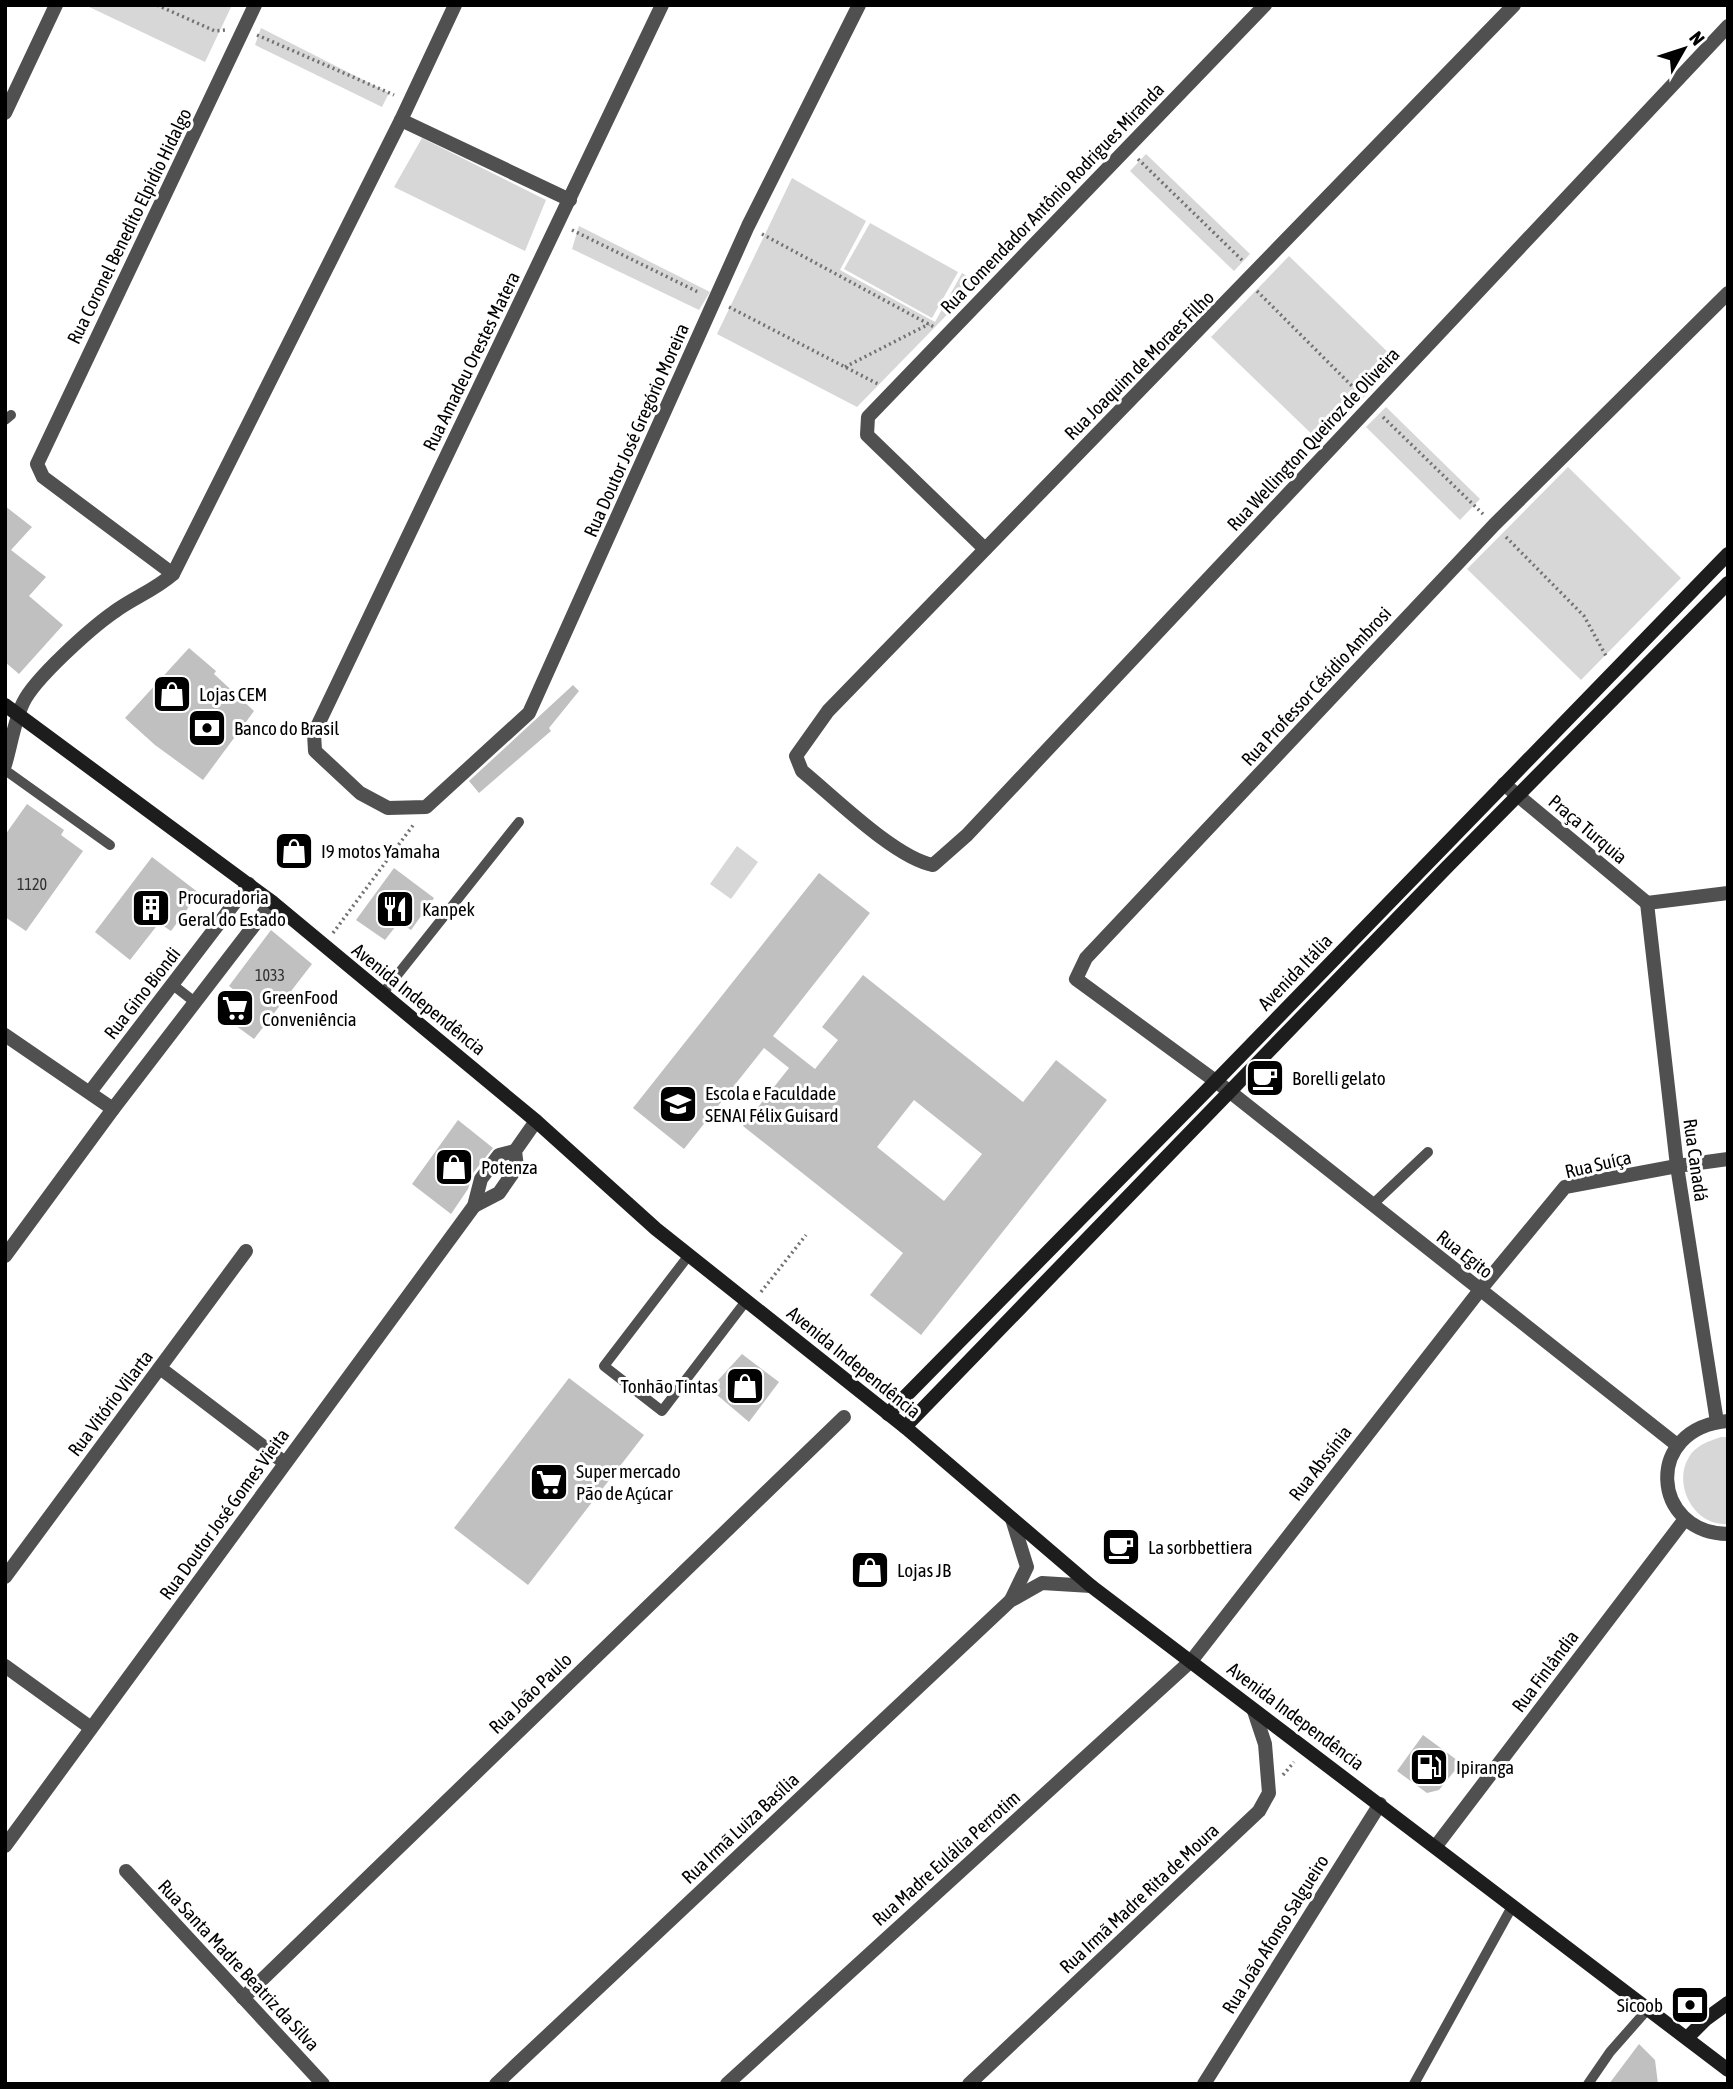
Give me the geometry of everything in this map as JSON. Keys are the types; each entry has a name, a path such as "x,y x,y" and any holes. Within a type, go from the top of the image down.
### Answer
{"main road":[{"name":"Avenida Itália","path":"888,1414 1728,554"},
{"name":"Avenida Itália","path":"905,1427 1184,1141 1229,1091 1728,583"},
{"name":"Avenida Independência","path":"5,705 272,902 536,1121 656,1229 905,1427 1091,1586 1192,1660 1254,1712 1436,1846 1728,2070"},
{"path":"1687,2039 1706,2019 1728,2003"}],"street":[{"path":"5,113 56,5"},
{"name":"Rua Coronel Benedito Elpídio Hidalgo","path":"173,574 43,477 37,464 256,5"},
{"path":"5,768 19,715 30,691 58,661 111,614 136,596 162,584 173,574 401,120 455,5"},
{"name":"Rua Amadeu Orestes Matera","path":"426,807 388,808 360,793 314,751 314,733 662,5"},
{"name":"Rua Doutor José Gregório Moreira","path":"426,807 529,713 748,226 859,5"},
{"name":"Rua Comendador Antônio Rodrigues Miranda","path":"985,549 867,435 867,417 1265,5"},
{"name":"Rua Joaquim de Moraes Filho","path":"796,756 828,711 1514,5"},
{"name":"Rua Wellington Queiroz de Oliveira","path":"796,756 802,771 891,844 919,862 933,864 967,835 1728,26"},
{"path":"401,120 570,200"},
{"name":"Rua Professor Césídio Ambrosi","path":"1229,1091 1076,979 1086,958 1494,525 1728,293"},
{"name":"Praça Turquia","path":"1504,784 1647,903"},
{"name":"Rua Gino Biondi","path":"90,1092 249,884"},
{"path":"1647,903 1728,893"},
{"path":"5,1256 113,1109 272,902"},
{"name":"Rua Canadá","path":"1647,903 1677,1166 1722,1421"},
{"path":"5,1035 113,1109"},
{"name":"Rua Egito","path":"1229,1091 1677,1445"},
{"path":"474,1206 481,1180 493,1163 499,1155 515,1151 536,1121"},
{"path":"474,1206 499,1193 517,1167 515,1151"},
{"name":"Rua Suíça","path":"1480,1290 1565,1187 1728,1159"},
{"name":"Rua Doutor José Gomes Vieita","path":"5,1846 474,1206"},
{"name":"Rua Vitório Vilarta","path":"5,1577 246,1251"},
{"name":"Rua Abssínia","path":"1192,1660 1480,1290"},
{"path":"160,1368 285,1463"},
{"name":"Rua João Paulo","path":"243,1998 844,1417"},
{"path":"1722,1421 1694,1429 1677,1445 1670,1458 1667,1485 1674,1503 1685,1519 1702,1530 1728,1535"},
{"name":"Rua Irmã Luiza Basília","path":"1010,1601 1027,1567 1012,1519"},
{"name":"Rua Finlândia","path":"1436,1846 1685,1519"},
{"name":"Rua Irmã Luiza Basília","path":"496,2084 1010,1601 1042,1583 1091,1586"},
{"name":"Rua Madre Eulália Perrotim","path":"727,2084 1192,1660"},
{"path":"5,1665 91,1728"},
{"path":"1254,1712 1265,1744 1269,1793"},
{"name":"Rua Irmã Madre Rita de Moura","path":"968,2084 1259,1811 1269,1793"},
{"name":"Rua João Afonso Salgueiro","path":"1204,2084 1380,1804"},
{"name":"Rua Santa Madre Beatriz da Silva","path":"126,1871 323,2084"}],"lane":[{"path":"5,768 110,845"},
{"path":"383,993 519,822"},
{"path":"173,985 196,1003"},
{"path":"1372,1205 1428,1152"},
{"path":"690,1255 604,1366 662,1411 749,1303"},
{"path":"1414,2084 1513,1905"},
{"path":"1588,2084 1610,2052 1647,2010"}],"path":[{"path":"157,5 215,31 244,29 410,101"},
{"path":"1127,148 1256,273 1257,292 1584,616 1614,671"},
{"path":"558,223 892,391"},
{"path":"748,226 948,334"},
{"path":"845,367 929,324"},
{"path":"323,945 426,807"},
{"path":"749,1303 806,1234"},
{"path":"1269,1793 1304,1749"}],"shaded area":[{"path":"85,5 232,5 205,62"},
{"path":"261,28 389,93 382,107 255,45"},
{"path":"422,138 546,200 525,251 394,187"},
{"path":"1146,154 1250,254 1234,271 1130,171"},
{"path":"792,178 866,221 840,270 935,322 962,273 978,283 857,407 717,334"},
{"path":"870,223 958,272 932,318 844,269"},
{"path":"579,226 710,292 699,310 572,249"},
{"path":"1289,256 1398,362 1320,442 1211,337"},
{"path":"1386,407 1480,499 1460,520 1366,427"},
{"path":"1568,467 1681,578 1581,680 1467,569"},
{"path":"737,846 758,862 731,899 710,884"},
{"path":"1721,1437 1728,1437 1728,1524 1705,1519 1696,1511 1689,1502 1683,1479 1684,1468 1695,1449"}],"building":[{"path":"5,506 32,527 11,550 46,577 29,596 63,625 19,674 5,662"},
{"path":"189,648 216,671 214,674 254,711 203,780 155,745 125,718"},
{"path":"573,685 579,691 549,728 551,731 479,793 469,781"},
{"path":"27,804 64,830 61,835 83,851 26,931 5,917 5,835"},
{"name":"Procuradoria Geral do Estado","path":"152,857 199,893 171,931 159,923 130,960 95,932"},
{"name":"Kanpek","path":"394,868 434,898 411,930 399,922 385,940 356,920"},
{"name":"Escola e Faculdade SENAI Félix Guisard","path":"819,873 870,913 773,1036 815,1069 838,1040 822,1027 863,975 1023,1102 1056,1060 1107,1100 921,1335 870,1295 903,1253 743,1126 789,1068 764,1048 684,1149 633,1108","holes":["914,1100 982,1154 944,1201 877,1147"]},
{"path":"271,930 312,964 254,1039 217,1012 234,990 229,986"},
{"name":"Potenza","path":"458,1120 493,1148 473,1173 468,1189 451,1214 412,1184"},
{"name":"Tonhão Tintas","path":"742,1354 779,1382 749,1422 710,1389"},
{"name":"Super mercado Pão de Açúcar","path":"569,1378 644,1435 528,1585 454,1528"},
{"name":"Ipiranga","path":"1423,1735 1461,1763 1439,1790 1427,1793 1397,1771"},
{"path":"1639,2044 1655,2060 1658,2084 1609,2084"}],"place":[{"name":"Lojas CEM","path":"172,694"},
{"name":"Banco do Brasil","path":"207,728"},
{"name":"I9 motos Yamaha","path":"294,851"},
{"name":"Procuradoria Geral do Estado","path":"151,908"},
{"name":"Kanpek","path":"395,909"},
{"name":"GreenFood Conveniência","path":"235,1008"},
{"name":"Borelli gelato","path":"1265,1078"},
{"name":"Escola e Faculdade SENAI Félix Guisard","path":"678,1104"},
{"name":"Potenza","path":"454,1167"},
{"name":"Tonhão Tintas","path":"745,1386"},
{"name":"Super mercado Pão de Açúcar","path":"549,1482"},
{"name":"La sorbbettiera","path":"1121,1547"},
{"name":"Lojas JB","path":"870,1570"},
{"name":"Ipiranga","path":"1429,1767"},
{"name":"Sicoob","path":"1690,2005"}]}
